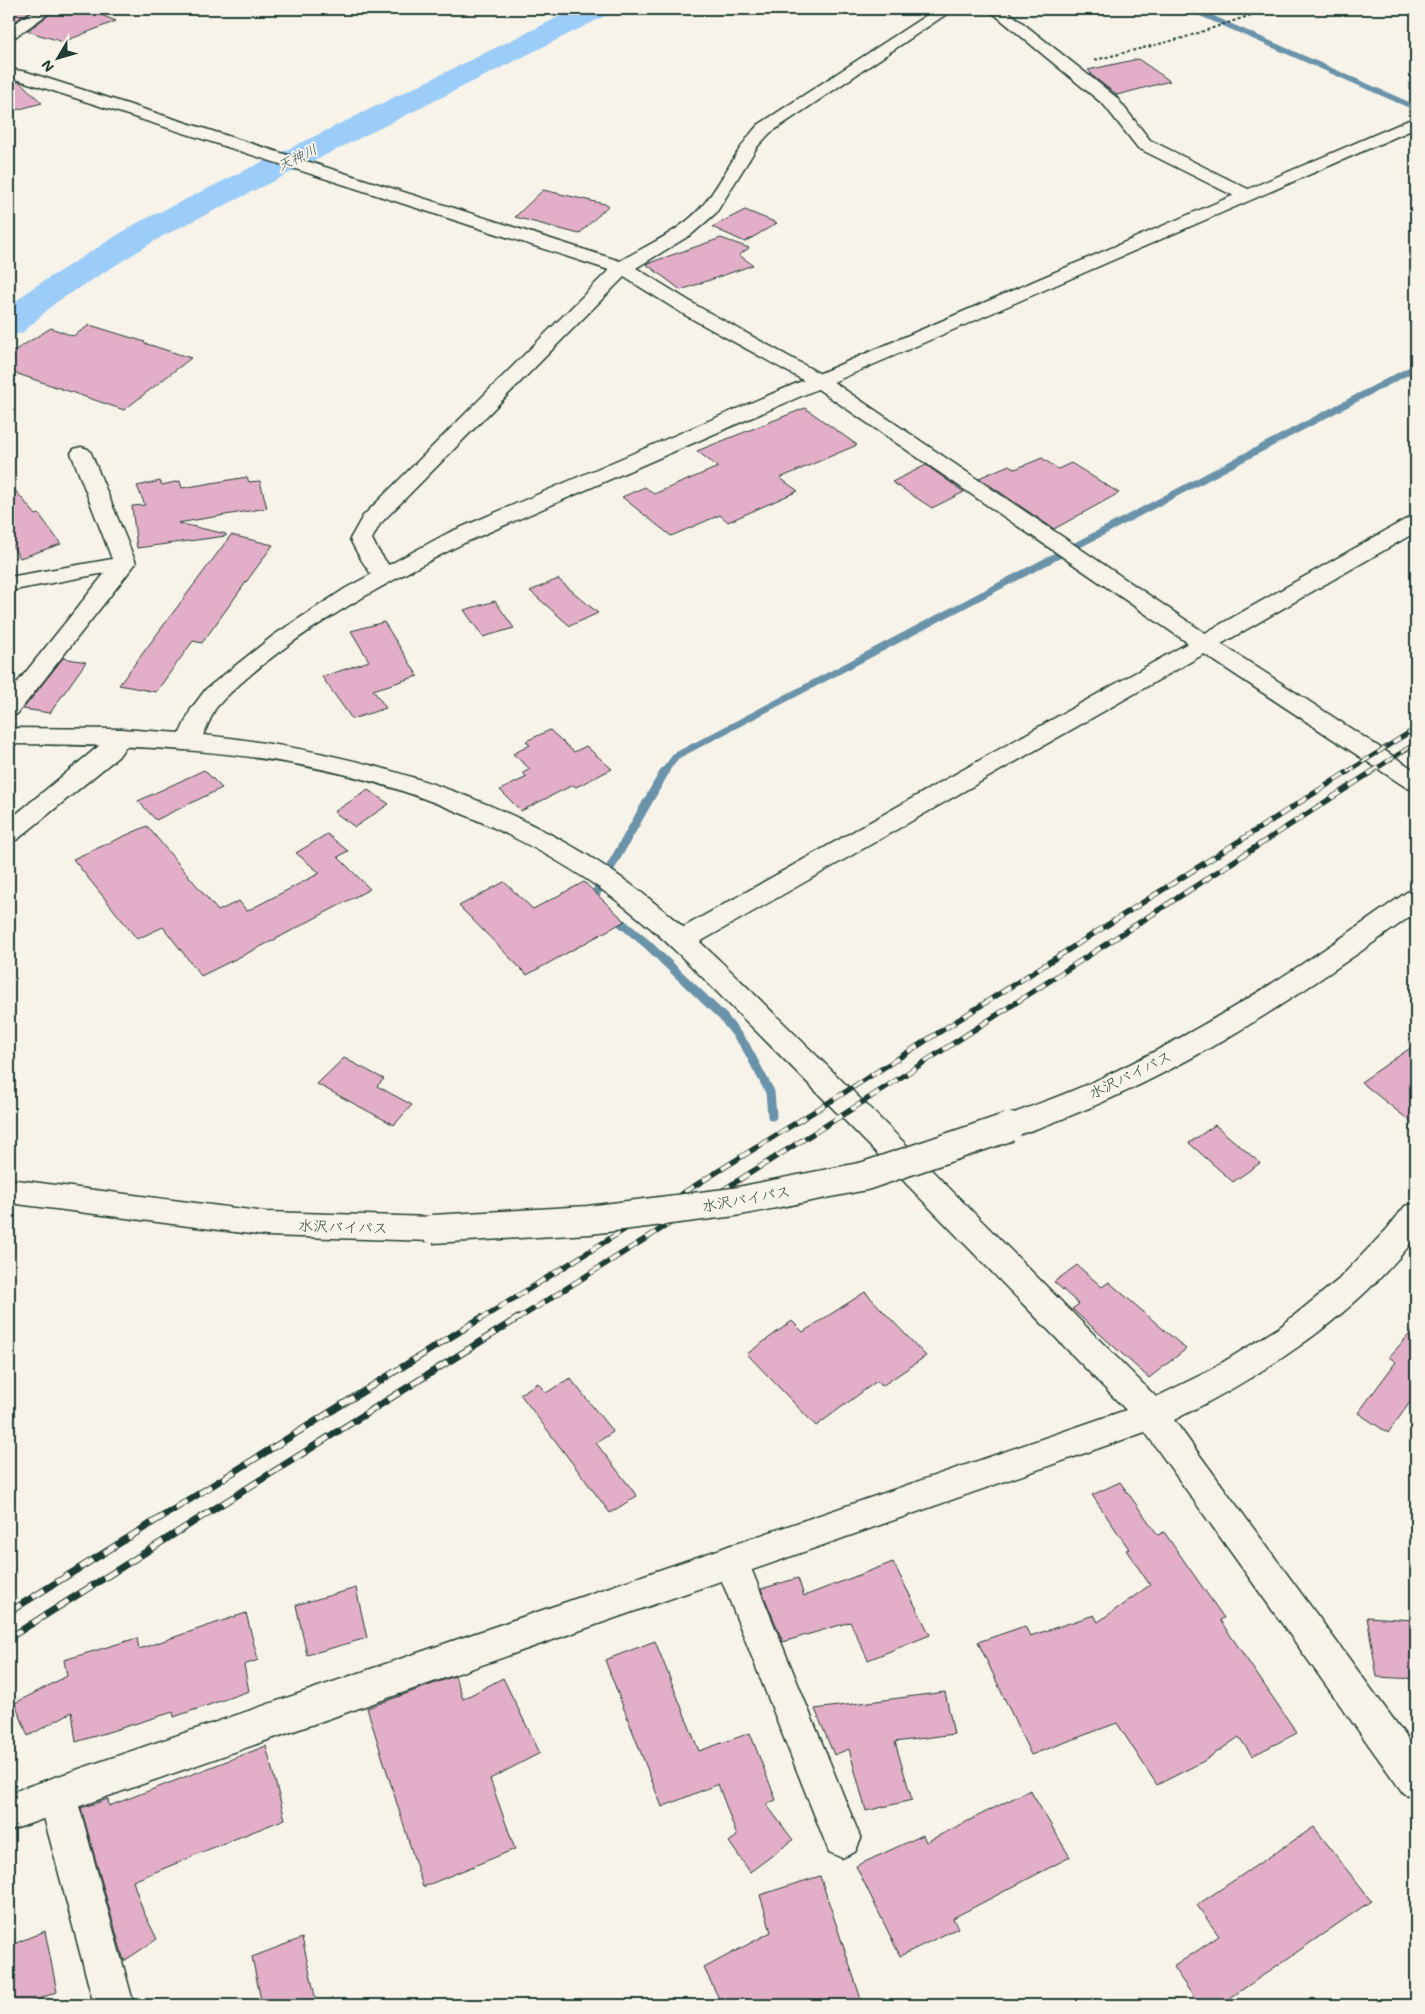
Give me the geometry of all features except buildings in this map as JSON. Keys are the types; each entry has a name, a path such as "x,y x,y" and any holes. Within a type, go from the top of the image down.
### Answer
{"main road":[{"path":"9,34 48,9"},
{"path":"384,574 366,550 361,539 371,521 622,268 686,230 710,209 750,144 764,128 946,9"},
{"path":"996,9 1110,101 1144,144 1246,196"},
{"path":"9,74 21,75 305,166 622,268 636,275 674,301 788,362 819,381 1205,644 1416,782"},
{"path":"188,741 207,702 225,683 281,640 336,602 384,574 456,538 1416,122"},
{"path":"81,453 125,563"},
{"path":"682,940 1416,523"},
{"path":"9,584 125,563"},
{"path":"9,709 125,563"},
{"path":"9,736 121,737 188,741 254,748 306,757 356,769 422,789 475,810 536,839 597,874 638,903 682,940 839,1096 1152,1415 1416,1780"},
{"path":"9,833 109,751 121,737"},
{"name":"水沢バイパス","path":"9,1191 266,1224 432,1229 588,1220 734,1202 865,1176 1009,1127 1125,1080 1232,1022 1341,954 1416,899"},
{"path":"9,1812 1152,1415 1218,1382 1290,1336 1349,1289 1398,1238 1416,1215"},
{"path":"731,1561 842,1839"},
{"path":"57,1795 114,2005"}],"path":[{"path":"1068,66 1156,47 1221,27 1269,9"}],"waterway":[{"name":"天神川","path":"9,325 43,296 149,230 597,9"},
{"path":"1191,9 1416,108"},
{"path":"664,772 676,756 1416,367"},
{"path":"595,902 592,900 665,771"},
{"path":"613,916 647,944 723,1017 745,1045 770,1092 772,1116"}],"railway":[{"path":"1347,772 1416,728"},
{"path":"1371,772 1416,743"},
{"path":"479,1320 839,1096 1349,771"},
{"path":"516,1320 852,1109 1373,771"},
{"path":"9,1612 481,1318"},
{"path":"9,1638 518,1318"}]}
